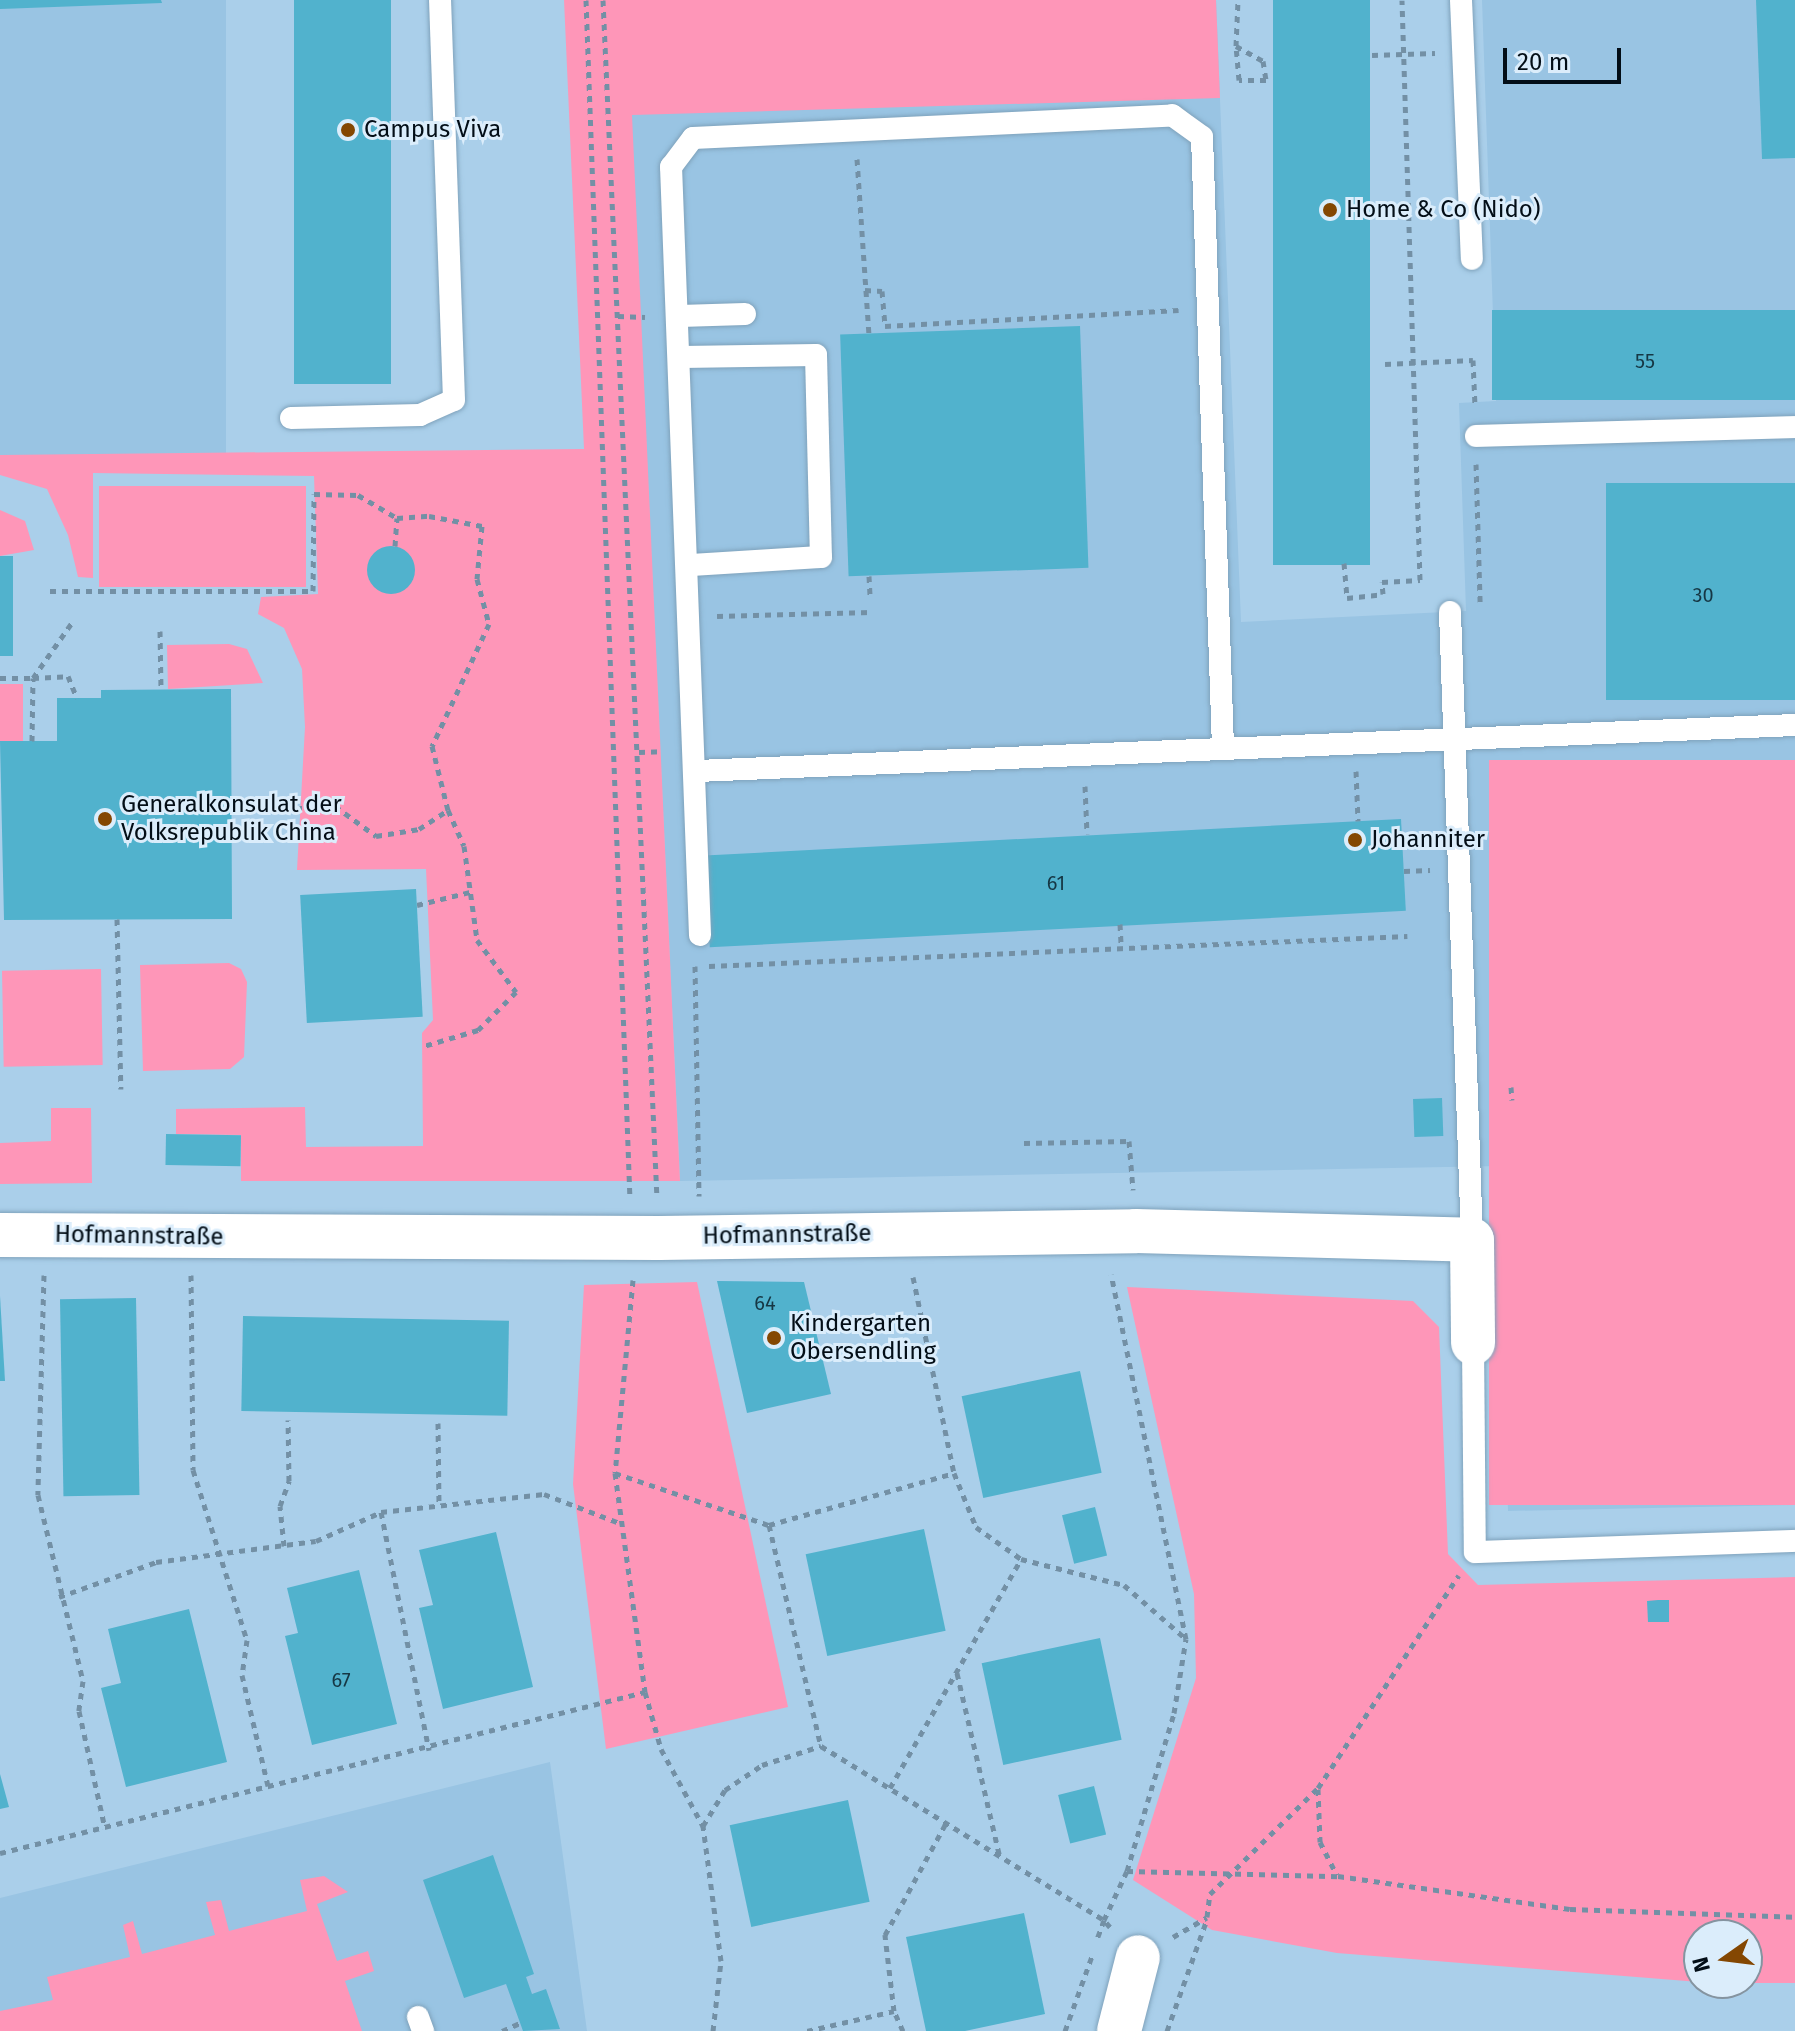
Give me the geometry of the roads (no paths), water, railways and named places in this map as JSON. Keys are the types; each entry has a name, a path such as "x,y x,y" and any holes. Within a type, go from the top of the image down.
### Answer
{"street":[{"name":"Hofmannstraße","path":"0,1235 663,1237 1136,1231 1472,1240"},
{"path":"1472,1240 1473,1343"},
{"path":"1119,2031 1138,1957"}],"lane":[{"path":"291,418 420,415 454,400 440,0"},
{"path":"1461,0 1472,259"},
{"path":"700,935 690,565 671,167 693,138 1172,115 1202,137 1223,747"},
{"path":"680,316 745,314"},
{"path":"682,357 816,355 821,557 690,565"},
{"path":"1476,436 1795,427"},
{"path":"1450,612 1472,1240"},
{"path":"697,771 1795,725"},
{"path":"1473,1343 1475,1552 1795,1541"}],"place":[{"name":"Campus Viva","path":"348,130"},
{"name":"Home & Co (Nido)","path":"1330,210"},
{"name":"Generalkonsulat der Volksrepublik China","path":"105,819"},
{"name":"Johanniter","path":"1355,840"},
{"name":"Kindergarten Obersendling","path":"774,1338"}]}
